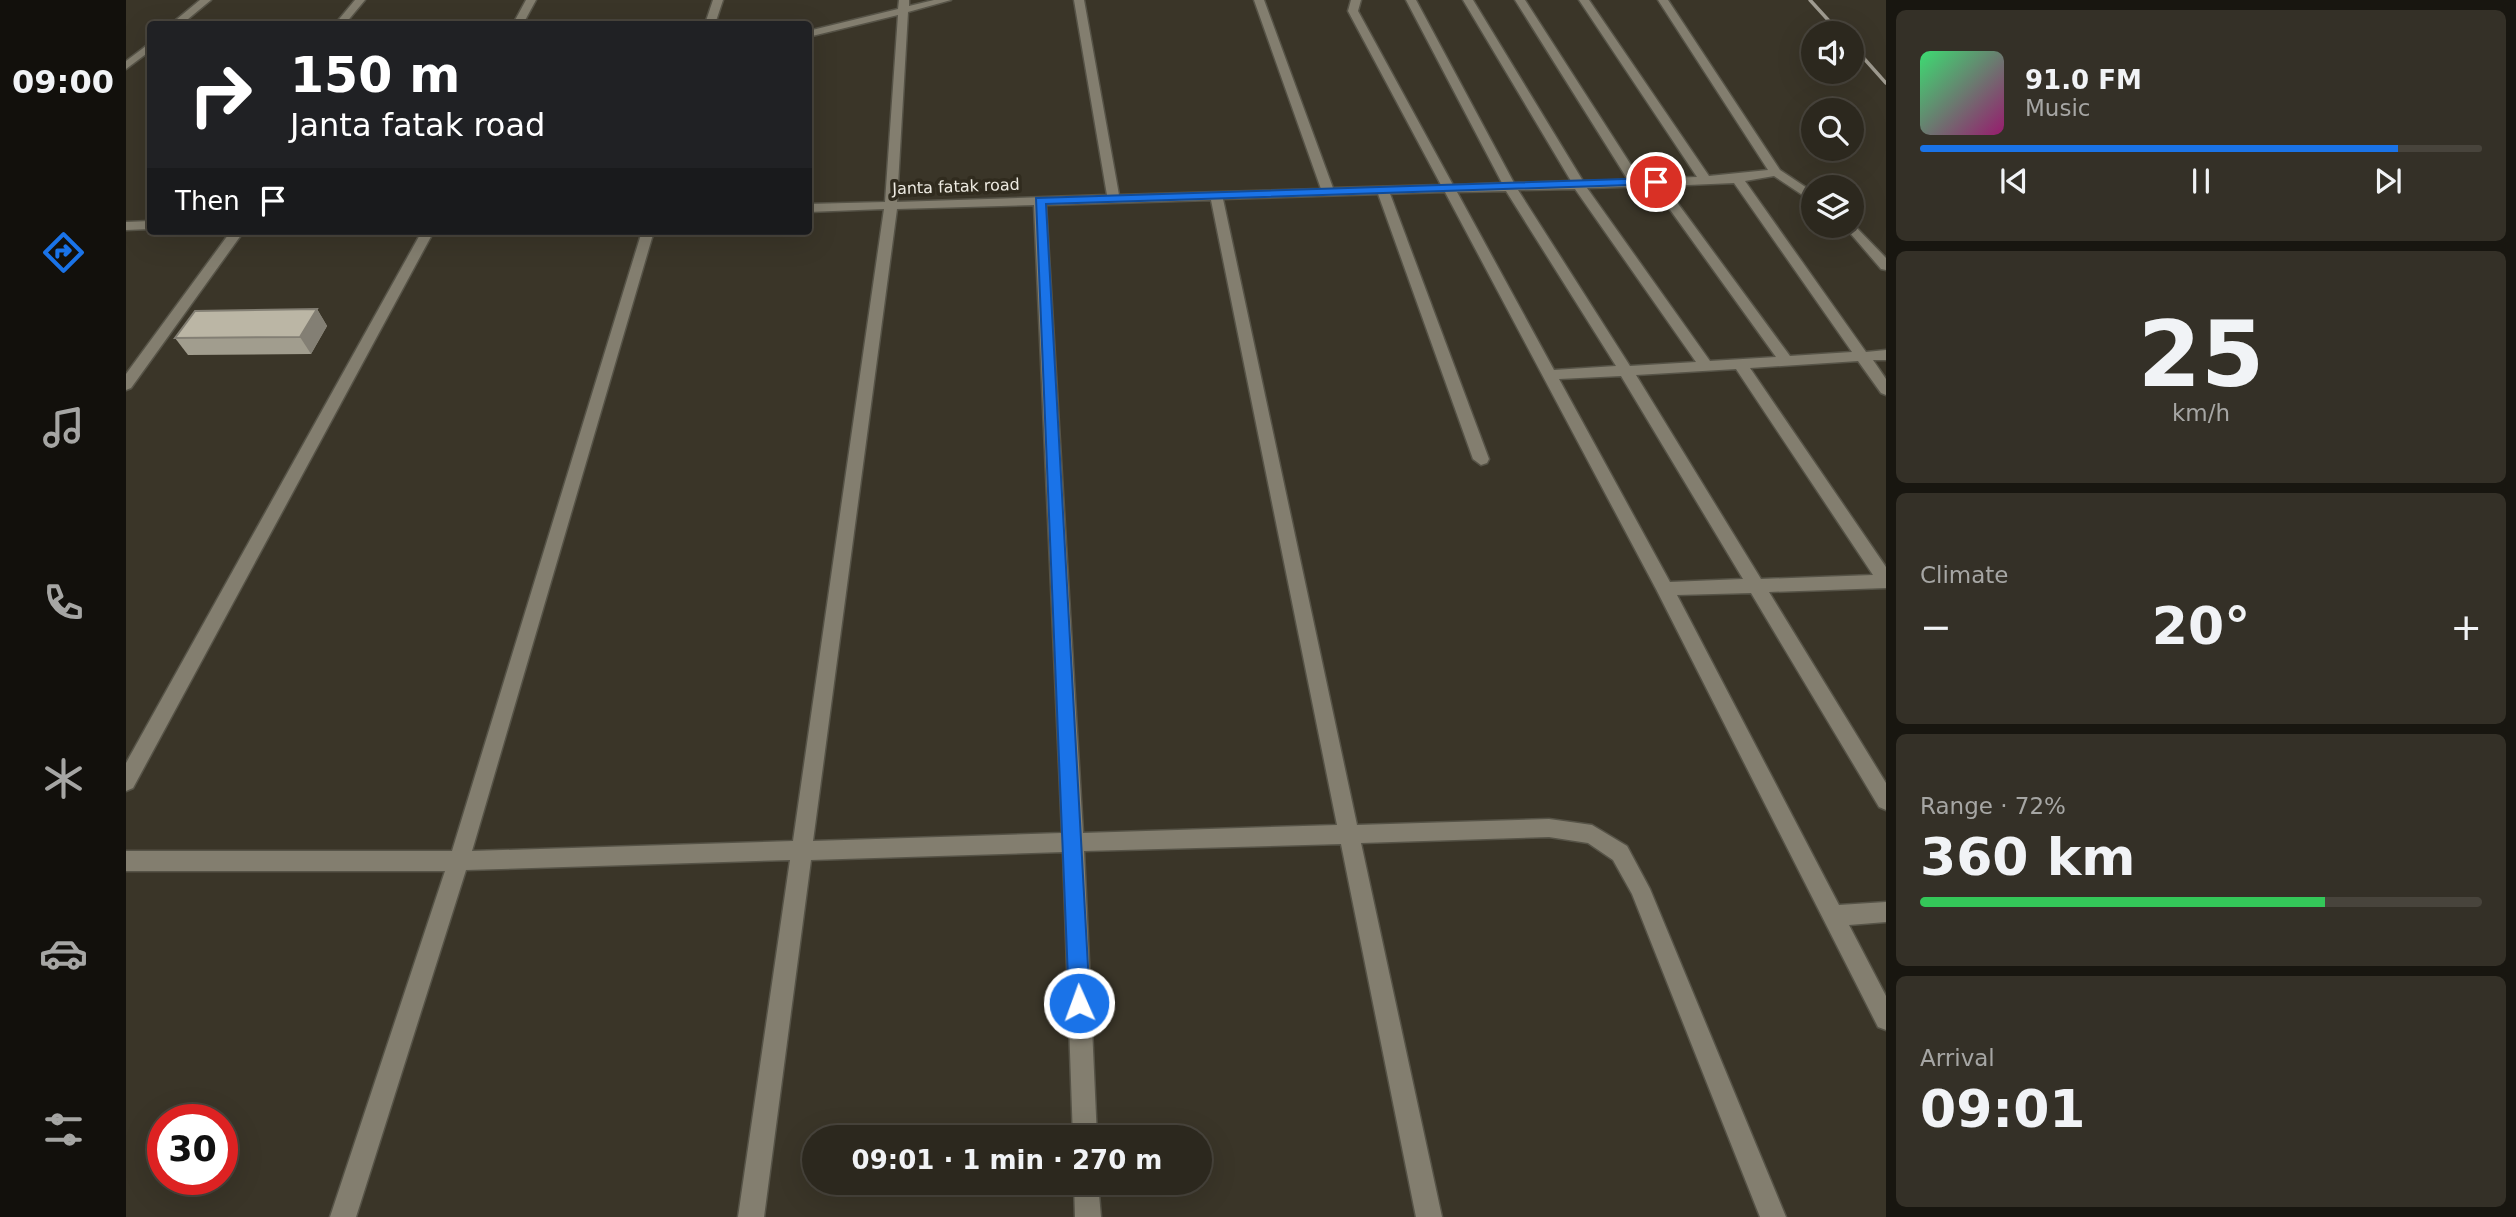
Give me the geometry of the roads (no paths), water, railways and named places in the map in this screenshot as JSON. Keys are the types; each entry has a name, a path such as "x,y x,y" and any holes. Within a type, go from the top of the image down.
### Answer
{"street":[{"path":"180,21 206,0"},
{"path":"342,21 360,0"},
{"path":"520,21 531,0"},
{"path":"711,21 718,0"},
{"path":"812,33 904,6 946,0"},
{"path":"1079,0 1114,200"},
{"path":"1259,0 1328,192"},
{"path":"1356,0 1353,10 1665,589 1886,1019"},
{"path":"1411,0 1510,187 1626,371 1886,801"},
{"path":"1468,0 1579,185 1706,366"},
{"path":"1520,0 1636,183"},
{"path":"1584,0 1705,180"},
{"path":"1662,0 1776,172 1801,190"},
{"path":"751,1217 891,206 904,6"},
{"path":"126,66 147,48"},
{"name":"Janta fatak road","path":"812,208 1636,183 1737,179 1776,172"},
{"path":"1737,179 1886,390"},
{"path":"1656,182 1786,361"},
{"path":"1382,191 1481,459"},
{"path":"1216,196 1429,1217"},
{"path":"1040,201 1073,841 1084,1125"},
{"path":"126,226 147,225"},
{"path":"126,385 235,235"},
{"path":"126,782 426,235"},
{"path":"343,1217 459,861 647,235"},
{"path":"1861,238 1886,266"},
{"path":"1551,376 1886,355"},
{"path":"1665,589 1886,581 1740,364"},
{"path":"126,861 459,861 1549,828 1592,835 1620,853 1640,888 1773,1217"},
{"path":"1832,916 1886,912"},
{"path":"1087,1195 1088,1217"}],"railway":[{"path":"1810,0 1829,21"},
{"path":"1864,58 1886,83"}]}
